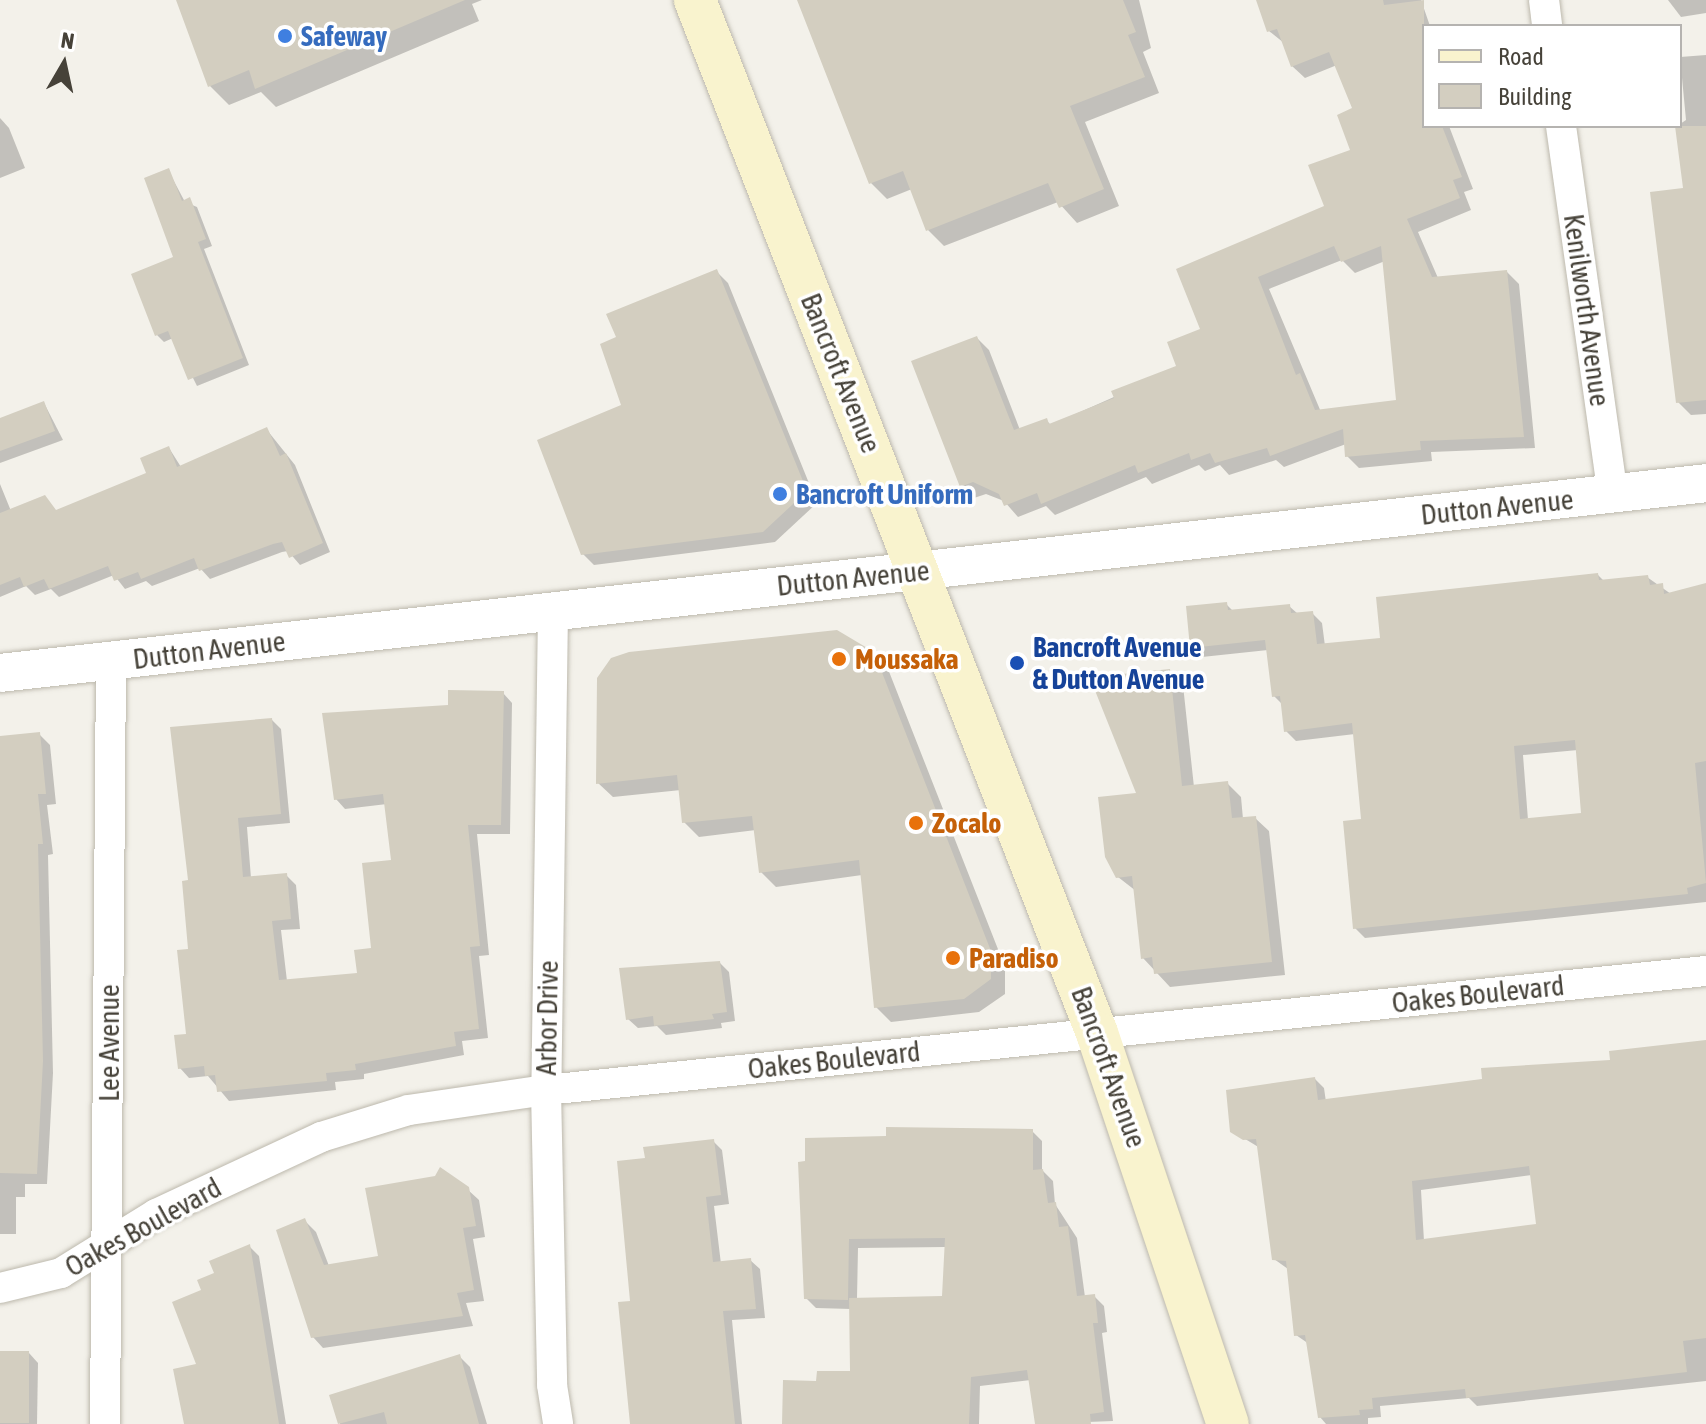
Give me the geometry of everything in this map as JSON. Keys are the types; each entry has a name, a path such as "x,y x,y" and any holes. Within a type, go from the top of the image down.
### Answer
{"main road":[{"name":"Bancroft Avenue","path":"695,0 1097,1033 1228,1424"}],"street":[{"path":"1544,0 1547,24"},
{"name":"Kenilworth Avenue","path":"1561,128 1613,494"},
{"name":"Dutton Avenue","path":"0,673 1706,483"},
{"name":"Arbor Drive","path":"553,611 546,1090 552,1385 558,1424"},
{"name":"Lee Avenue","path":"105,1424 111,661"},
{"name":"Oakes Boulevard","path":"0,1288 61,1273 108,1248 156,1214 321,1137 409,1110 546,1090 1706,971"}],"building":[{"name":"Safeway","path":"176,0 465,0 255,89 249,70 208,87"},
{"path":"797,0 1123,0 1136,32 1128,35 1145,77 1070,106 1104,189 1059,208 1048,183 926,231 903,171 869,184"},
{"path":"1256,0 1383,0 1384,5 1424,0 1422,128 1443,128 1462,177 1453,180 1460,198 1407,219 1432,277 1507,270 1524,437 1420,441 1421,450 1345,457 1343,429 1270,456 1267,448 1215,463 1210,453 1191,460 1189,453 1138,473 1135,465 1041,504 1037,493 1004,506 999,494 973,482 960,487 911,361 977,336 1014,430 1047,418 1049,424 1114,398 1111,391 1176,366 1167,342 1200,329 1176,269 1324,206 1308,165 1350,150 1337,115 1352,108 1329,52 1291,67 1277,29 1267,32","holes":["1334,246 1341,262 1381,246 1396,400 1315,410 1300,373 1296,375 1258,277"]},
{"path":"1706,126 1706,400 1676,403 1650,192 1683,188 1675,128"},
{"path":"169,168 182,201 190,197 206,239 198,242 243,358 188,380 168,331 155,336 131,274 173,257 144,178"},
{"path":"717,269 807,491 763,532 581,555 537,440 621,405 600,344 616,337 606,314"},
{"path":"44,401 55,431 0,451 0,418"},
{"path":"267,427 280,456 286,453 323,543 289,558 282,542 273,544 199,571 194,558 141,579 138,572 114,581 108,566 49,589 44,579 24,587 20,577 0,585 0,513 45,495 56,510 146,473 140,458 169,446 177,467"},
{"path":"1598,573 1599,580 1648,575 1650,585 1663,583 1664,594 1706,583 1706,761 1695,763 1706,883 1687,888 1688,894 1353,929 1343,821 1361,819 1352,723 1284,732 1280,696 1272,697 1265,640 1190,648 1186,606 1227,602 1228,610 1290,604 1291,613 1313,611 1317,644 1380,638 1376,597","holes":["1575,740 1581,813 1520,819 1514,746"]},
{"path":"837,630 874,652 991,951 991,979 964,999 874,1008 859,860 759,873 752,816 682,823 677,775 596,784 597,678 611,658 629,652"},
{"path":"1170,669 1182,786 1228,781 1232,818 1256,816 1272,962 1154,974 1152,957 1141,959 1132,876 1116,878 1105,857 1098,797 1136,793 1094,688 1103,676"},
{"path":"448,690 504,691 501,825 468,825 480,946 470,947 479,1029 454,1032 456,1046 355,1064 356,1070 326,1073 327,1081 217,1092 215,1075 205,1076 204,1066 178,1069 174,1035 186,1034 177,950 188,949 182,881 188,880 170,727 272,718 281,814 238,818 243,877 287,873 291,919 272,921 279,980 357,973 354,950 371,948 362,863 391,860 383,794 334,800 322,713 448,705"},
{"path":"40,732 46,794 38,794 43,844 38,844 43,1061 37,1174 0,1173 0,736"},
{"path":"720,961 727,1012 712,1014 714,1019 654,1026 653,1016 626,1020 619,968"},
{"path":"1706,1040 1706,1338 1683,1341 1687,1372 1466,1398 1465,1389 1372,1398 1373,1409 1359,1410 1360,1415 1318,1418 1305,1335 1294,1336 1286,1261 1272,1260 1256,1139 1243,1140 1230,1132 1226,1090 1315,1077 1318,1100 1482,1079 1481,1068 1610,1060 1609,1051","holes":["1529,1166 1536,1224 1416,1240 1412,1181"]},
{"path":"886,1127 1033,1129 1033,1170 1043,1169 1048,1203 1056,1202 1059,1227 1068,1226 1077,1296 1095,1294 1098,1323 1093,1323 1104,1412 1090,1414 1091,1424 1035,1424 1027,1370 971,1377 969,1424 782,1424 783,1380 816,1381 817,1371 850,1371 849,1298 942,1296 945,1238 849,1239 848,1300 804,1299 798,1162 805,1161 805,1138 886,1136"},
{"path":"714,1139 721,1195 706,1197 713,1262 751,1258 756,1309 723,1311 735,1424 630,1424 618,1302 630,1301 617,1161 645,1158 643,1147"},
{"path":"440,1167 469,1187 476,1226 463,1228 474,1290 457,1293 463,1316 311,1338 276,1230 305,1218 324,1265 378,1256 365,1188 435,1176"},
{"path":"250,1244 279,1424 184,1424 173,1369 196,1364 172,1302 201,1290 197,1280 214,1273 209,1261"},
{"path":"0,1351 29,1351 29,1423 0,1423"},
{"path":"460,1354 479,1424 387,1424 384,1412 338,1424 329,1395"}],"place":[{"name":"Safeway","path":"285,36"},
{"name":"Bancroft Uniform","path":"780,494"},
{"name":"Moussaka","path":"839,659"},
{"name":"Bancroft Avenue & Dutton Avenue","path":"1017,663"},
{"name":"Zocalo","path":"916,823"},
{"name":"Paradiso","path":"953,958"}]}
